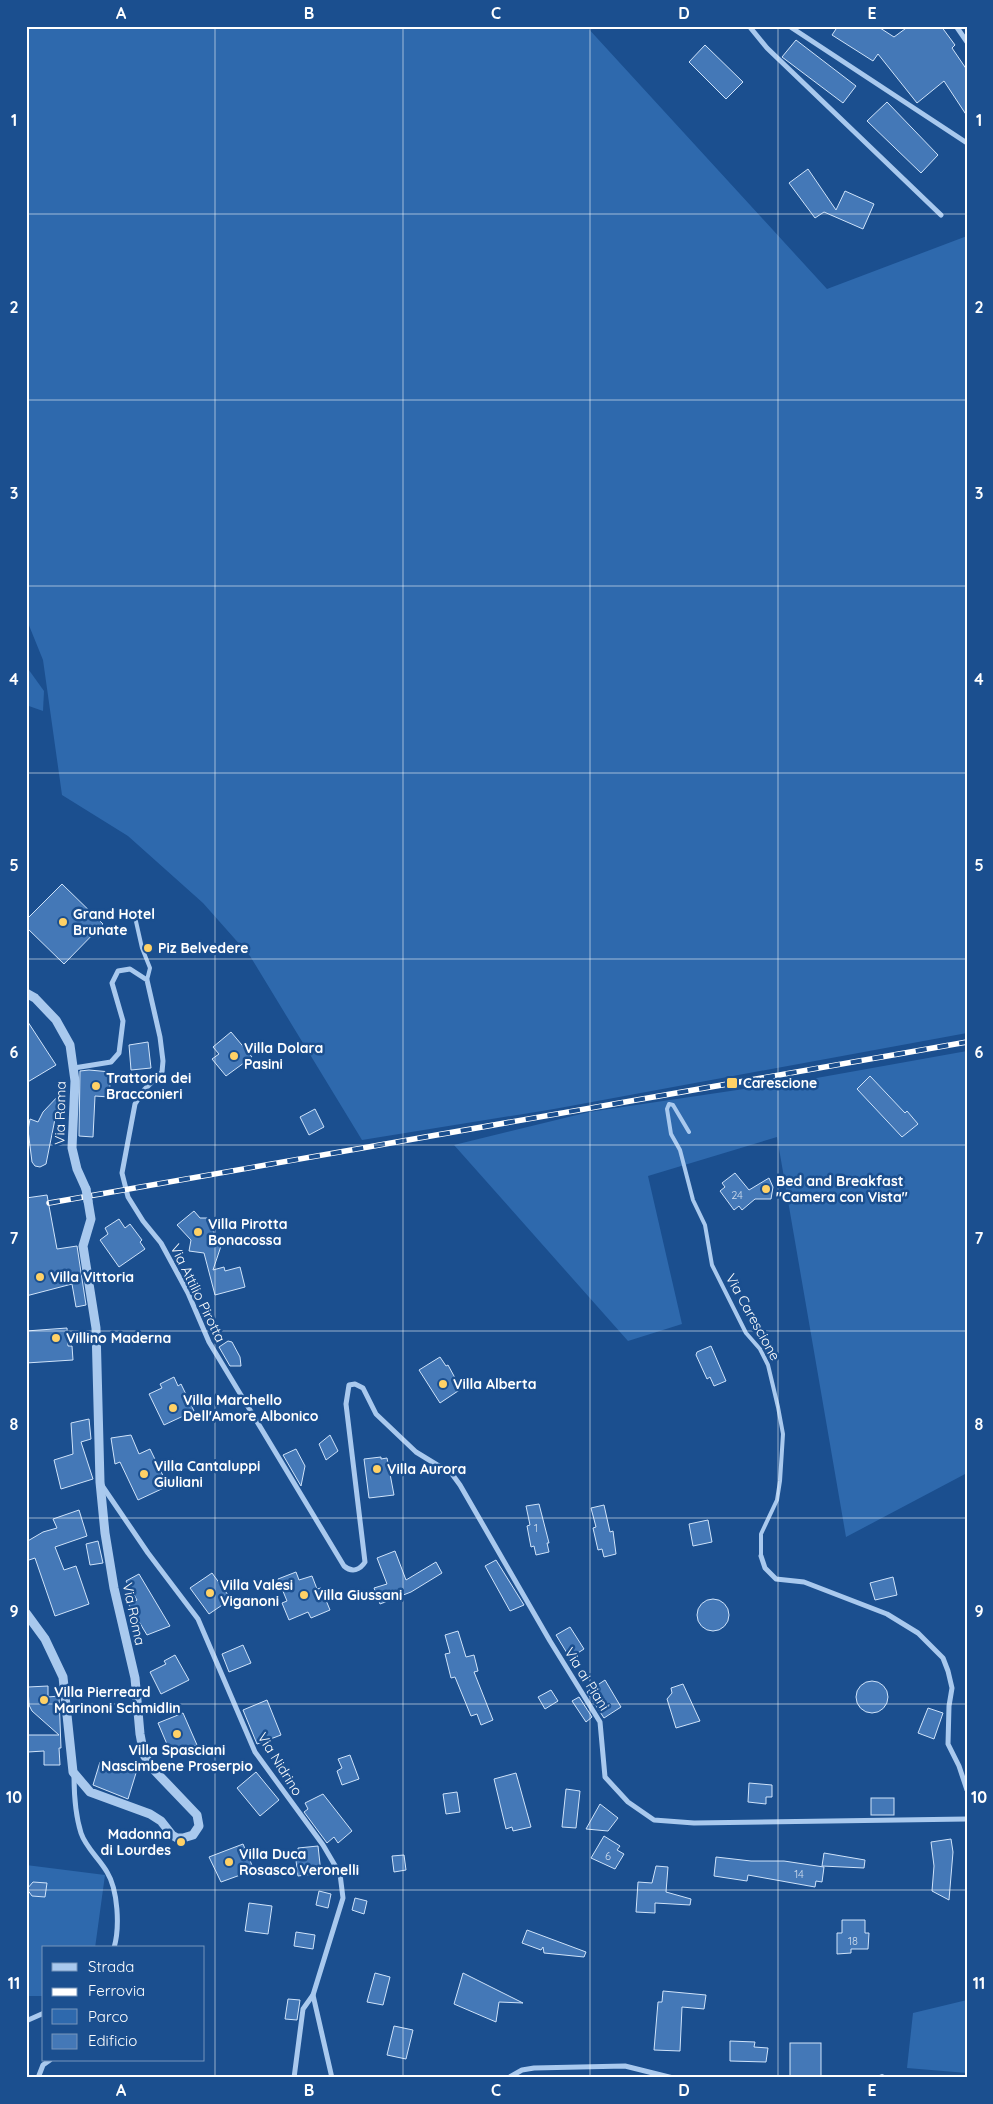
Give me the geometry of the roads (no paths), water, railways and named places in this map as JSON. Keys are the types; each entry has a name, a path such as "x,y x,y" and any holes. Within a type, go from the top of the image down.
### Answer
{"street":[{"path":"749,26 767,48 941,214"},
{"path":"789,26 967,143"},
{"path":"956,26 967,42"},
{"path":"74,1068 111,1062 119,1053 122,1021 112,982 118,971 130,969 147,980"},
{"name":"Via Attilio Pirotta","path":"147,980 160,1037 163,1061 162,1072 144,1090 135,1104 122,1173 128,1197 143,1221 161,1242 188,1293 209,1342 287,1474 344,1566 349,1570 354,1570 362,1567 365,1562 346,1404 349,1385"},
{"name":"Via Roma","path":"26,993 35,998 56,1020 70,1044 74,1068 72,1148 77,1169 86,1189 91,1219 83,1246 96,1328 100,1482 105,1533 114,1588 135,1678 140,1734 144,1755 154,1770 197,1815 198,1826 196,1831 188,1838 177,1838 172,1835 161,1821 150,1814 90,1792 74,1772"},
{"name":"Via ai Piani","path":"349,1385 355,1384 363,1388 376,1414 416,1452 452,1474 460,1485 550,1641 600,1722 605,1777 628,1802 654,1820 694,1823 967,1819"},
{"name":"Via Nidrino","path":"100,1482 148,1553 198,1619 256,1752 323,1846 340,1874 342,1898 313,1995 332,2078"},
{"name":"Via Carescione","path":"761,1556 765,1568 776,1579 804,1582 887,1614 918,1633 943,1658 952,1688 948,1713 948,1744 959,1766 967,1790"},
{"path":"26,1613 45,1639 63,1676 74,1772 75,1805 86,1845 107,1872 112,1882 118,1917 114,1946"},
{"path":"294,2078 303,2009 313,1995"},
{"path":"26,2021 42,2014"},
{"path":"38,2078 43,2065 47,2062"},
{"path":"508,2078 522,2070 534,2068 626,2066 673,2078"}],"lane":[{"path":"135,917 142,948 150,968 147,980"},
{"name":"Via Carescione","path":"690,1132 673,1105 669,1104 672,1134 680,1150 693,1200 705,1225 712,1266 746,1334 760,1349 768,1365 783,1434 777,1500 761,1534 761,1556"},
{"path":"877,2078 882,2076 886,2078"}],"railway":[{"path":"49,1203 967,1042"}],"place":[{"name":"Grand Hotel Brunate","path":"63,922"},
{"name":"Piz Belvedere","path":"148,948"},
{"name":"Villa Dolara Pasini","path":"234,1056"},
{"name":"Carescione","path":"732,1083"},
{"name":"Trattoria dei Bracconieri","path":"96,1086"},
{"name":"Bed and Breakfast \"Camera con Vista\"","path":"766,1189"},
{"name":"Villa Pirotta Bonacossa","path":"198,1232"},
{"name":"Villa Vittoria","path":"40,1277"},
{"name":"Villino Maderna","path":"56,1338"},
{"name":"Villa Alberta","path":"443,1384"},
{"name":"Villa Marchello Dell'Amore Albonico","path":"173,1408"},
{"name":"Villa Aurora","path":"377,1469"},
{"name":"Villa Cantaluppi Giuliani","path":"144,1474"},
{"name":"Villa Valesi Viganoni","path":"210,1593"},
{"name":"Villa Giussani","path":"304,1595"},
{"name":"Villa Pierreard Marinoni Schmidlin","path":"44,1700"},
{"name":"Villa Spasciani Nascimbene Proserpio","path":"177,1734"},
{"name":"Madonna di Lourdes","path":"181,1842"},
{"name":"Villa Duca Rosasco Veronelli","path":"229,1862"}]}
